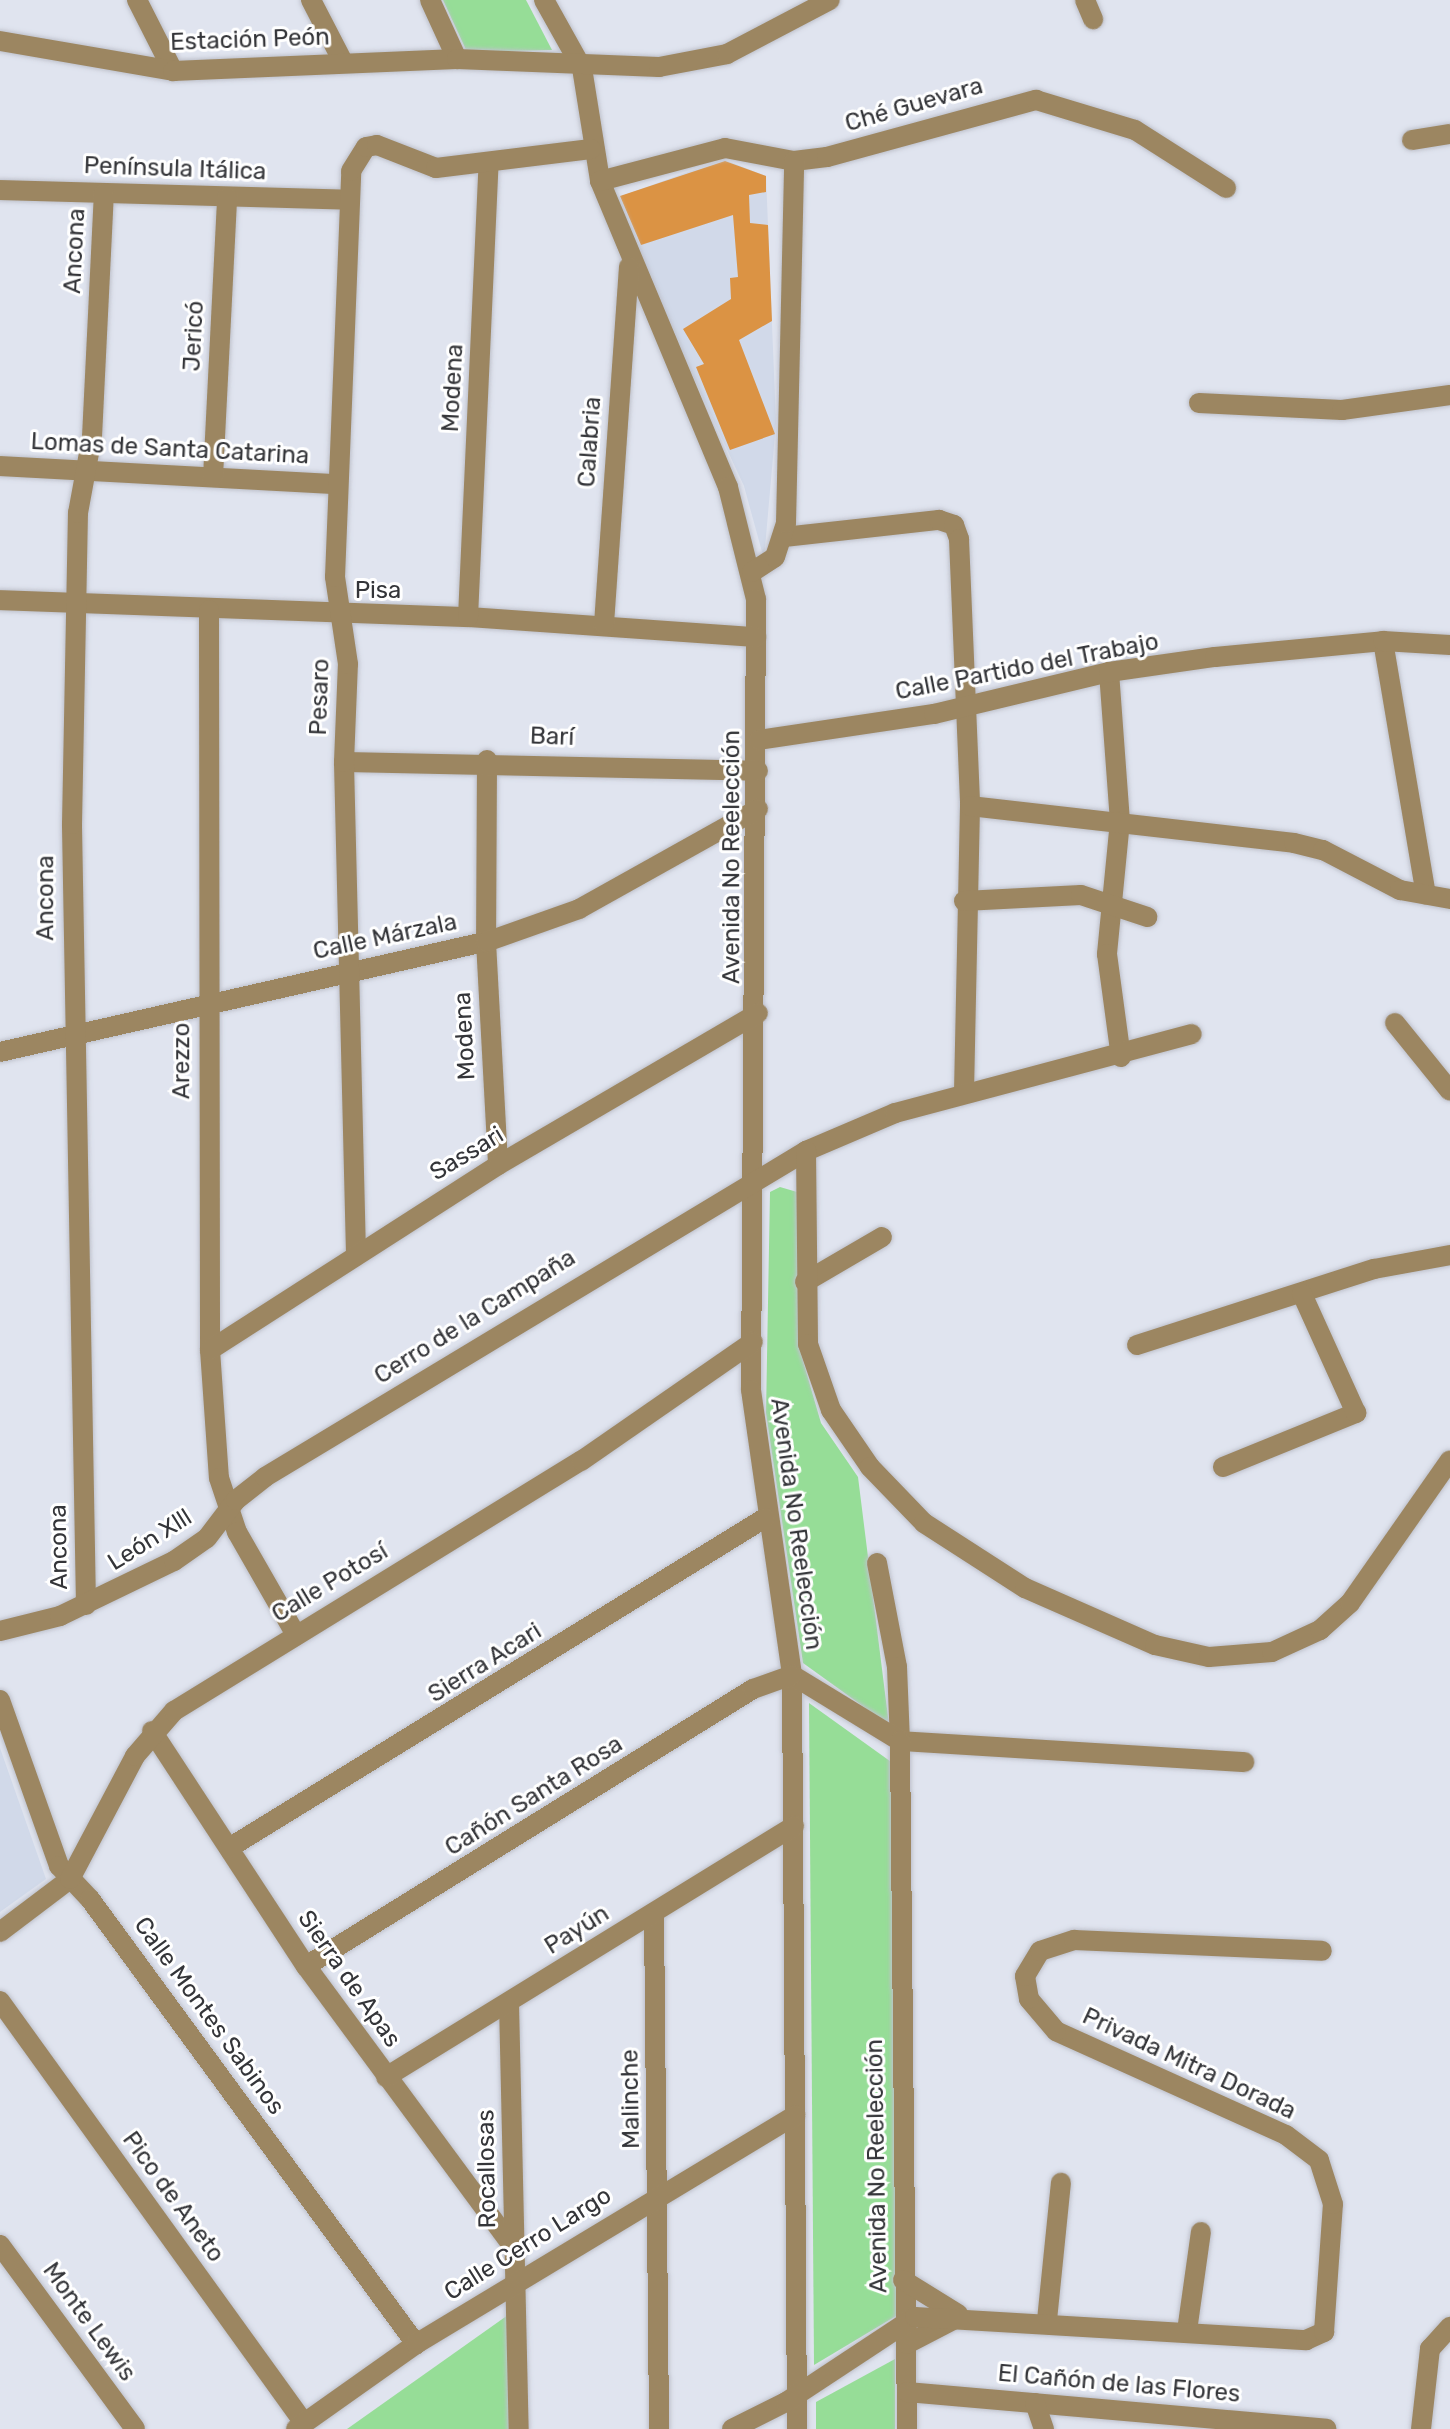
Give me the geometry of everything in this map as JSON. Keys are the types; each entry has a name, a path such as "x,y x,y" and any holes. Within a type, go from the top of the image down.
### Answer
{"street":[{"path":"137,0 173,71"},
{"path":"311,0 343,62"},
{"path":"430,0 457,59 555,59 582,68 694,63 761,40 830,0"},
{"name":"Avenida No Reelección","path":"544,0 582,68 591,149 600,181 630,263 728,487 752,572 759,740 754,1442 792,1675 797,2429"},
{"name":"Estación Peón","path":"0,41 173,71 457,59"},
{"name":"Ché Guevara","path":"600,181 725,148 794,161 1036,100 1135,130 1226,188"},
{"path":"1412,140 1450,134"},
{"name":"Pesaro","path":"356,1254 342,617 335,577 351,171 366,147 377,145 436,168 489,162"},
{"path":"489,162 591,149"},
{"path":"752,572 775,557 784,537 794,161"},
{"name":"Modena","path":"468,617 489,162"},
{"name":"Península Itálica","path":"0,190 349,200"},
{"name":"Ancona","path":"86,1605 72,1034 78,513 88,470 104,193"},
{"name":"Jericó","path":"213,477 227,197"},
{"name":"Calabria","path":"604,624 630,263"},
{"path":"1199,403 1342,410 1450,395"},
{"name":"Lomas de Santa Catarina","path":"0,466 337,484"},
{"path":"784,537 939,520 954,525 959,539 961,709 970,806 964,901 964,1093"},
{"name":"Pisa","path":"0,600 342,617 468,617 604,624 756,637"},
{"name":"Arezzo","path":"209,610 210,1350 219,1478 228,1511 296,1635"},
{"path":"1383,641 1426,894"},
{"name":"Calle Partido del Trabajo","path":"759,740 961,709 1109,672 1383,641 1450,645"},
{"path":"1109,672 1120,821 1110,904 1108,976 1121,1057"},
{"name":"Modena","path":"487,760 486,942 498,1165"},
{"name":"Barí","path":"344,762 487,760 758,771"},
{"path":"970,806 1294,843 1323,850 1400,890 1450,899"},
{"name":"Calle Márzala","path":"0,1052 348,970 486,942 579,909 758,809"},
{"path":"964,901 1039,894 1110,904 1147,917"},
{"name":"Sassari","path":"210,1350 498,1165 758,1013"},
{"path":"1395,1023 1450,1091"},
{"name":"Cerro de la Campaña","path":"228,1511 265,1477 756,1176 806,1151 864,1123 964,1093 1121,1057 1192,1034"},
{"path":"806,1151 805,1282 818,1383 849,1438 892,1492 957,1550 992,1571 1155,1645 1209,1657 1258,1655 1320,1630 1363,1588 1450,1460"},
{"path":"805,1282 882,1237"},
{"path":"1137,1345 1374,1269 1450,1255"},
{"path":"1223,1467 1356,1413 1302,1294"},
{"name":"Calle Potosí","path":"0,1932 70,1879 152,1731 296,1635 581,1461 753,1342"},
{"name":"León Xlll","path":"0,1631 86,1605 194,1548 228,1511"},
{"name":"Sierra Acari","path":"229,1848 765,1518"},
{"path":"877,1563 897,1667 900,1741 1244,1762"},
{"name":"Avenida No Reelección","path":"792,1675 900,1741 906,1907 899,2090 907,2429"},
{"name":"Cañón Santa Rosa","path":"306,1966 753,1689 792,1675"},
{"name":"Calle Montes Sabinos","path":"0,1700 52,1853 416,2344"},
{"name":"Sierra de Apas","path":"152,1731 306,1966 515,2249"},
{"name":"Payún","path":"386,2077 794,1826"},
{"name":"Malinche","path":"654,1913 659,2429"},
{"name":"Privada Mitra Dorada","path":"906,2318 961,2316 1047,2320 1306,2340 1324,2332 1334,2236 1326,2172 1286,2135 1056,2031 1029,1999 1028,1967 1048,1946 1074,1940 1322,1951"},
{"name":"Pico de Aneto","path":"0,2001 300,2426"},
{"name":"Rocallosas","path":"509,2003 515,2249 520,2280 519,2429"},
{"name":"Calle Cerro Largo","path":"300,2426 416,2344 658,2192 795,2115"},
{"path":"1047,2320 1061,2183"},
{"path":"1187,2331 1201,2232"},
{"name":"Monte Lewis","path":"0,2245 135,2429"},
{"path":"903,2280 961,2316"},
{"path":"907,2344 961,2316"},
{"path":"732,2429 796,2395 906,2318"},
{"path":"1421,2429 1430,2349 1450,2327"},
{"name":"El Cañón de las Flores","path":"907,2392 1326,2429"},
{"path":"1035,2403 1044,2429"}],"shaded area":[{"path":"723,159 766,176 776,423 764,559 744,486 611,200"},
{"path":"0,1748 46,1879 0,1912"}],"green space":[{"path":"443,0 526,0 552,50 467,52"},
{"path":"780,1187 797,1192 801,1354 821,1423 858,1477 889,1725 803,1663 766,1413 770,1192"},
{"path":"809,1703 894,1764 896,2316 814,2365"},
{"path":"508,2315 511,2429 347,2429"},
{"path":"895,2359 895,2429 816,2429 816,2402"}],"building":[{"path":"725,161 766,176 766,192 749,195 750,223 768,225 772,321 739,340 775,434 730,450 696,367 704,364 683,329 731,299 730,278 738,277 733,215 641,245 620,196"}]}
